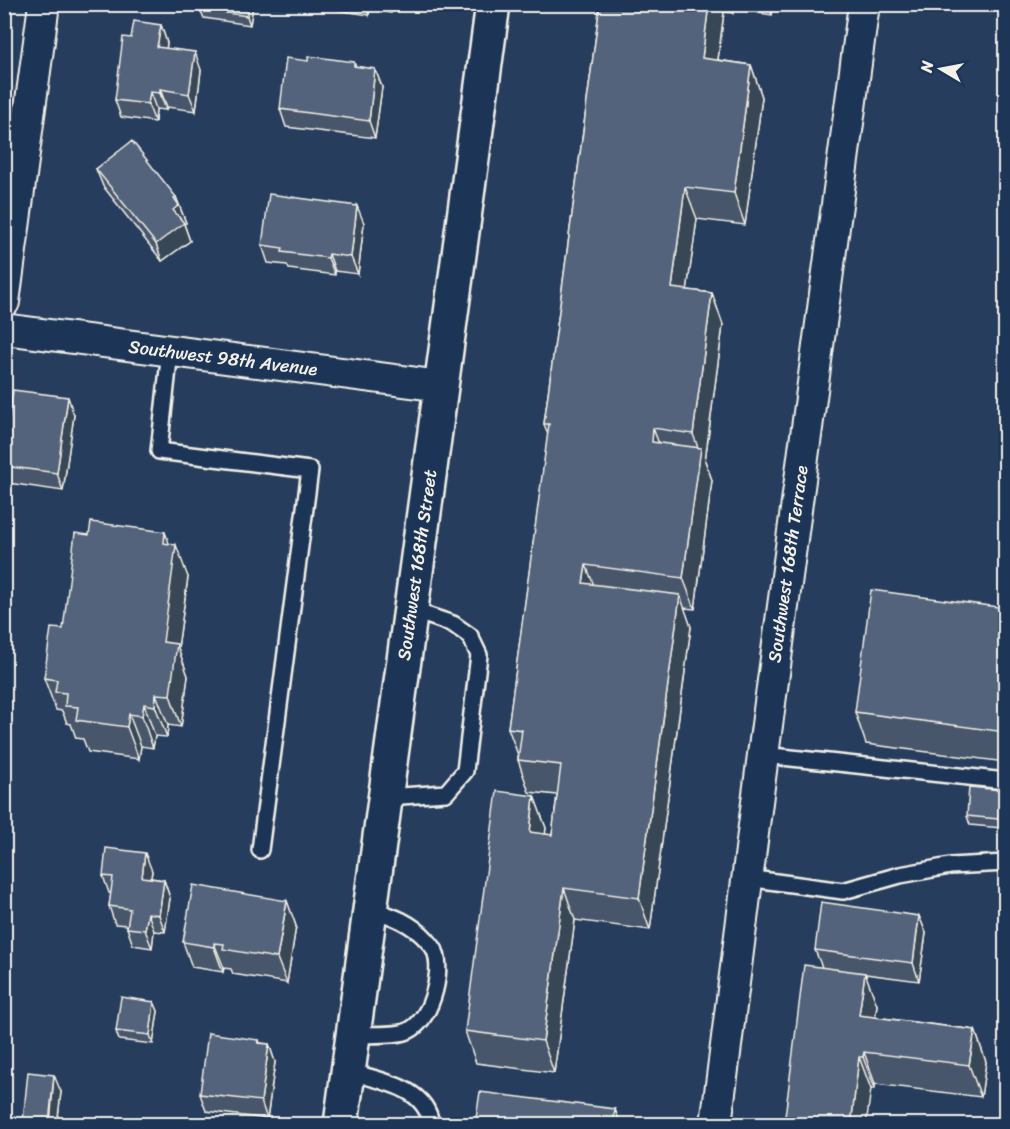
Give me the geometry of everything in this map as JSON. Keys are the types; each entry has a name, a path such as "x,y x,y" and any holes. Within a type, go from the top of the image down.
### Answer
{"street":[{"path":"4,302 44,4"},
{"name":"Southwest 168th Street","path":"341,1125 493,4"},
{"name":"Southwest 168th Terrace","path":"716,1125 762,755 864,4"},
{"name":"Southwest 98th Avenue","path":"4,329 441,386"}],"lane":[{"path":"171,351 159,451 310,470 260,850"},
{"path":"386,797 446,793 465,771 479,655 470,636 453,624 411,610"},
{"path":"762,755 1005,781"},
{"path":"747,878 843,891 900,875 940,868 1005,863"},
{"path":"354,1035 406,1032 423,1020 432,999 437,976 435,951 419,932 400,918 371,909"},
{"path":"348,1071 402,1088 420,1100 429,1113 431,1125"}],"building":[{"path":"201,4 249,4 247,16 200,9"},
{"path":"600,4 709,4 702,58 751,65 734,193 685,187 672,288 712,293 693,434 653,428 652,442 701,448 683,578 586,565 583,583 680,595 639,898 564,888 543,1041 465,1031 497,791 534,796 530,832 552,835 561,765 518,760 522,730 508,728 549,424 544,424"},
{"path":"134,21 161,25 157,47 195,52 189,94 160,89 160,93 150,92 148,104 115,100 123,37 131,38"},
{"path":"308,56 354,62 354,66 375,69 369,121 280,109 286,58 308,61"},
{"path":"132,141 176,197 174,198 179,205 173,210 184,223 156,244 96,169"},
{"path":"269,194 357,206 351,257 329,254 328,258 282,252 283,248 262,245"},
{"path":"13,390 68,397 57,473 4,466 4,448"},
{"path":"91,522 165,532 164,543 176,545 163,642 177,644 170,695 156,694 155,706 144,704 142,716 129,714 127,727 76,720 78,707 65,706 66,693 55,692 57,680 44,678 51,628 63,629 75,533 89,535"},
{"path":"871,590 1005,608 1005,732 855,712"},
{"path":"969,787 1001,790 998,819 967,816"},
{"path":"106,848 145,853 142,877 164,880 159,915 148,913 145,930 127,928 130,909 109,906 113,877 103,876"},
{"path":"193,885 287,901 277,958 223,949 224,944 214,943 214,947 183,942"},
{"path":"821,902 919,916 913,963 815,950"},
{"path":"804,965 865,973 859,1015 975,1030 969,1065 864,1052 863,1057 859,1057 851,1125 784,1125"},
{"path":"121,997 154,1002 150,1035 116,1031"},
{"path":"208,1033 259,1040 258,1043 269,1044 261,1101 200,1094"},
{"path":"28,1072 54,1075 49,1123 23,1121"},
{"path":"480,1092 615,1109 613,1125 475,1125"}]}
